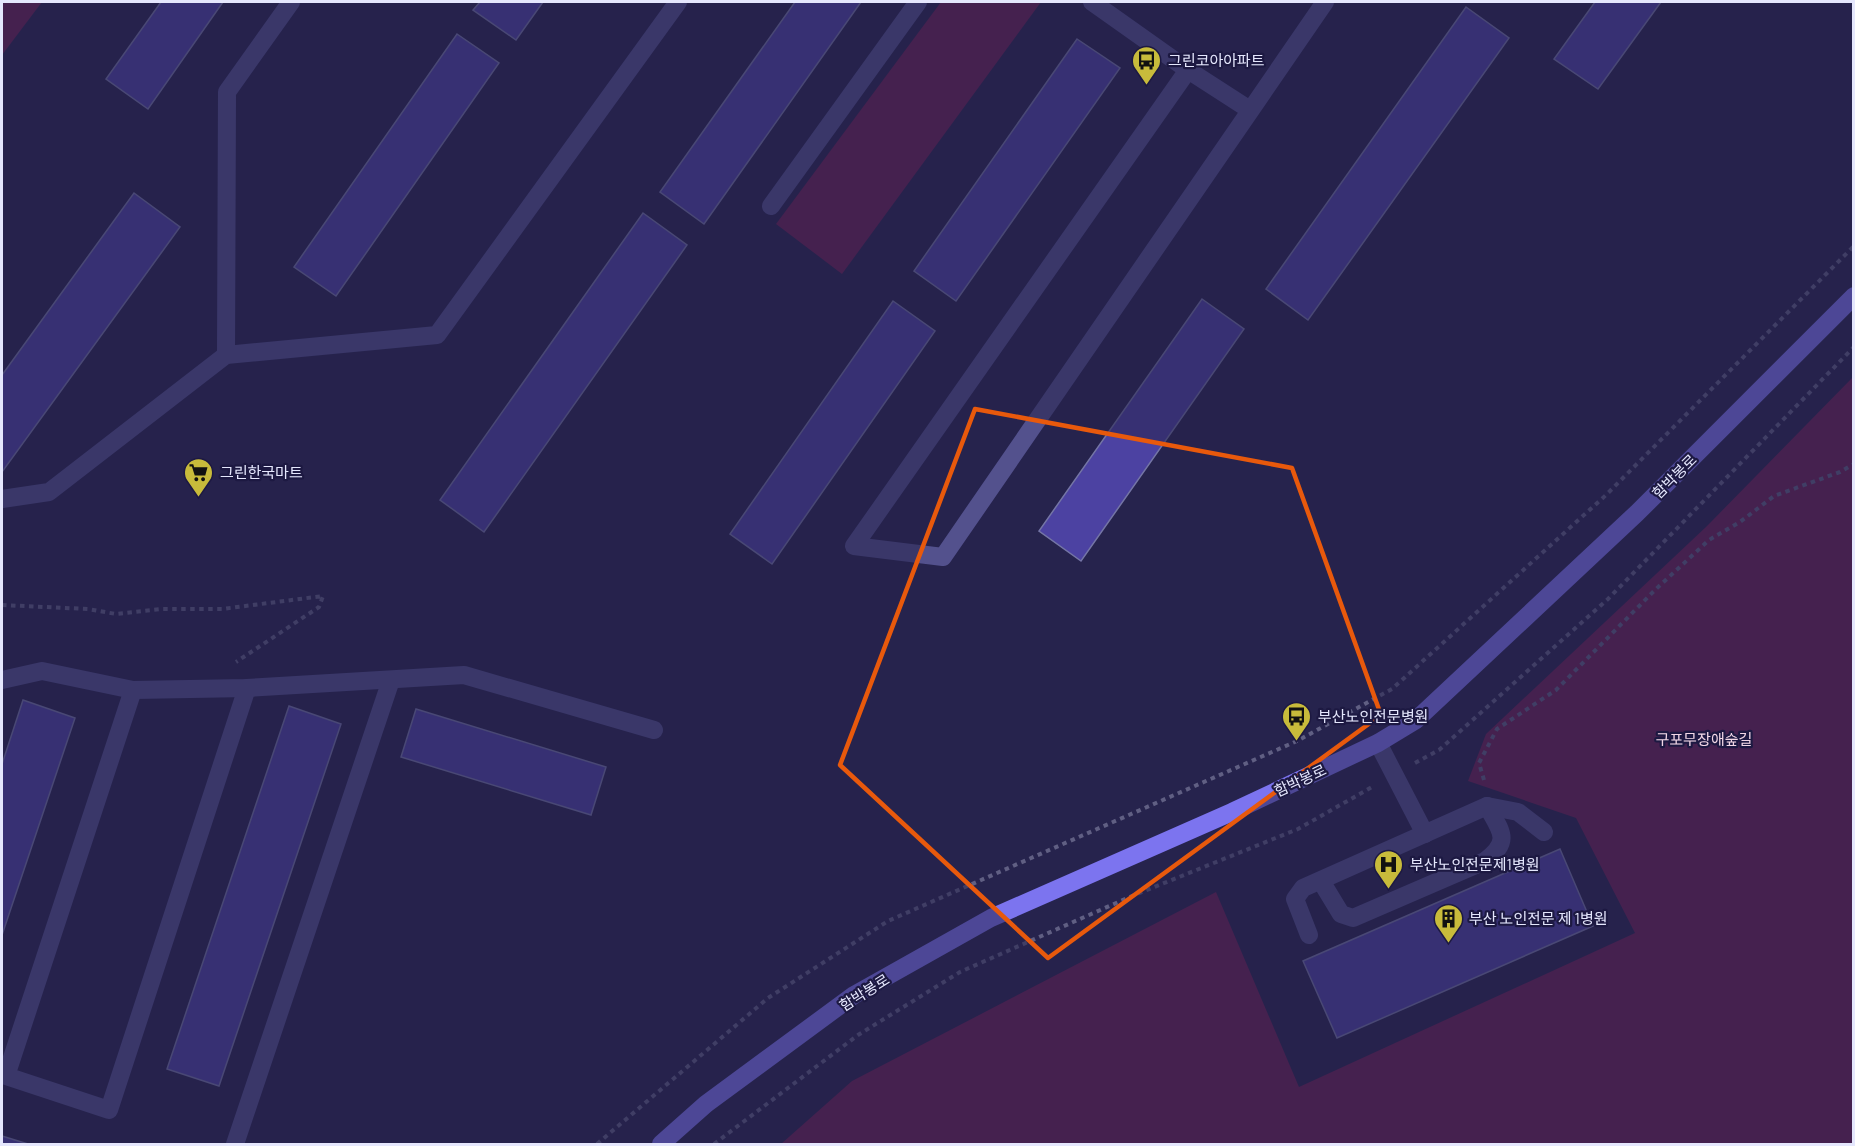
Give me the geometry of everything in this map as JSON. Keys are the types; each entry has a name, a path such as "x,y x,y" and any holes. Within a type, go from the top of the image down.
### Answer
{"main road":[{"name":"함박봉로","path":"661,1144 706,1104 854,995 991,918 1232,812 1378,743 1416,720 1629,521 1854,296"}],"lane":[{"path":"226,355 227,92 291,2"},
{"path":"2,499 49,492 226,355 437,335 678,2"},
{"path":"771,207 918,2"},
{"path":"1092,2 1188,70 1250,110"},
{"path":"1188,70 854,546 943,557 1325,2"},
{"path":"2,680 42,671 133,690 247,687 464,675 654,730"},
{"path":"235,1144 391,680"},
{"path":"133,690 6,1076 109,1110 247,687"},
{"path":"1378,743 1425,834"},
{"path":"1321,880 1341,914 1353,918 1485,861 1499,850 1503,841 1500,830 1487,806"},
{"path":"1309,935 1295,899 1303,888 1487,806 1518,812 1544,832"}],"path":[{"path":"597,1144 768,998 888,921 1297,741 1392,689 1606,495 1854,246"},
{"path":"714,1144 858,1035 960,972 1132,896 1298,829 1439,750 1608,598 1854,347"},
{"path":"1518,812 1503,792 1484,779 1479,763 1497,729 1556,690 1656,589 1709,540 1774,496 1840,472 1854,464"},
{"path":"2,605 88,609 116,614 162,609 222,609 323,596 319,607 233,663"}],"highlighted area":[{"path":"975,409 1292,468 1381,715 1048,958 840,765"}],"green space":[{"path":"2,2 42,2 2,55"},
{"path":"941,2 1041,2 842,274 776,224"},
{"name":"구포무장애숲길","path":"1853,377 1853,1144 781,1144 852,1081 1216,892 1299,1087 1635,933 1576,818 1468,781 1486,734 1707,526"}],"building":[{"path":"161,2 223,2 148,109 106,79"},
{"path":"480,2 543,2 516,40 473,10"},
{"path":"795,2 861,2 704,224 660,192"},
{"path":"1595,2 1661,2 1598,89 1554,59"},
{"path":"1466,7 1509,38 1308,320 1266,289"},
{"path":"457,34 499,63 336,296 294,267"},
{"path":"1077,39 1120,68 956,301 914,271"},
{"path":"134,193 180,227 2,472 2,375"},
{"path":"643,213 687,245 484,532 440,500"},
{"path":"1202,299 1244,329 1081,561 1039,531"},
{"path":"893,301 935,331 772,564 730,534"},
{"path":"23,700 75,718 2,935 2,764"},
{"path":"289,706 341,724 219,1086 167,1069"},
{"path":"416,709 606,767 591,815 401,757"},
{"name":"부산 노인전문 제 1병원","path":"1560,849 1593,926 1337,1038 1303,961"},
{"path":"2,1136 28,1144 2,1144"}],"place":[{"name":"그린코아아파트","path":"1147,86"},
{"name":"그린한국마트","path":"199,498"},
{"name":"부산노인전문병원","path":"1297,742"},
{"name":"부산노인전문제1병원","path":"1389,890"},
{"name":"부산 노인전문 제 1병원","path":"1448,944"}]}
